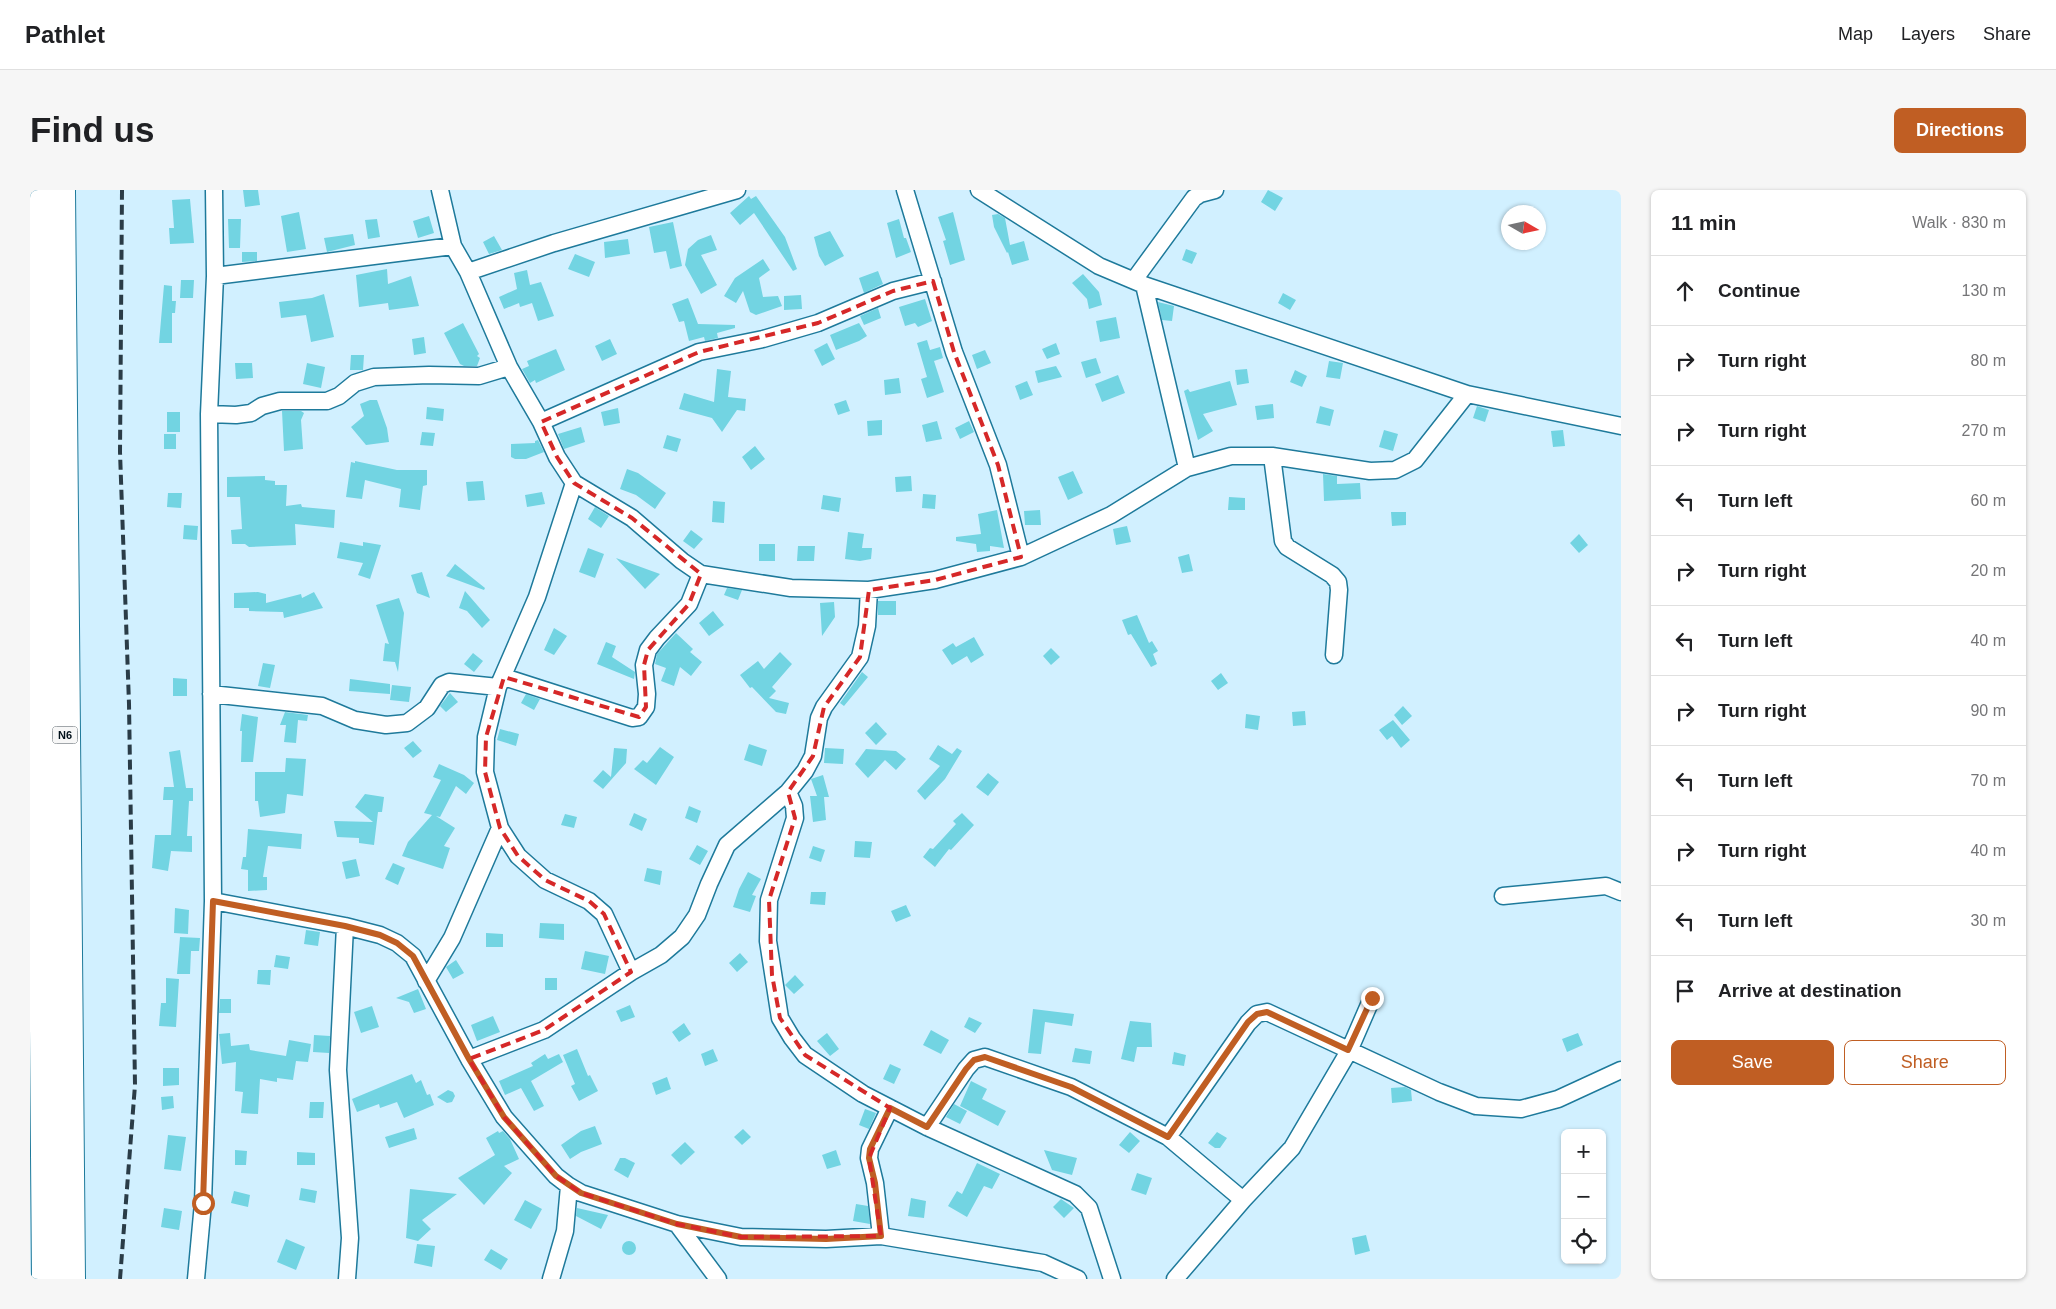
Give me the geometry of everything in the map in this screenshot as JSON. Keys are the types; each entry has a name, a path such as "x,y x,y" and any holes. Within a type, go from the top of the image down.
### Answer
{"highway":[{"name":"N6","path":"35,190 32,268 40,539 46,1279"},
{"name":"N6","path":"61,190 70,1279"}],"street":[{"path":"196,1279 203,1203 213,901 209,414 215,276 214,190"},
{"path":"440,190 453,246 468,272 509,367 541,422 557,457 574,483 632,518 682,561 701,574 791,588 870,590 935,580 1021,557 1111,515 1187,468 1231,456 1272,456 1370,471 1395,470 1415,460 1467,394"},
{"path":"468,272 554,243 737,190"},
{"path":"905,190 954,352 998,465 1021,557"},
{"path":"979,190 1099,266 1139,282 1467,394 1621,426"},
{"path":"1187,468 1139,282 1194,198 1200,194 1216,190"},
{"path":"215,276 453,246"},
{"path":"541,422 699,352 763,339 818,323 893,292 933,281"},
{"path":"209,414 236,415 251,413 262,406 280,401 327,401 339,396 355,384 374,377 479,376 509,367"},
{"path":"1272,456 1283,541 1288,547 1332,575 1338,582 1334,656"},
{"path":"574,483 537,597 501,682 486,737 485,772 500,828 518,856 545,880 589,902 604,914 631,972"},
{"path":"211,694 322,706 355,720 386,725 407,723 427,708 442,686 448,682 501,682 632,718 640,717 646,707 647,694 644,665 648,650 689,604 701,574"},
{"path":"469,1059 544,1030 631,972 661,955 682,937 697,915 727,845 788,792 805,771 813,756 818,718 860,657 867,626 870,590"},
{"path":"788,792 794,806 795,818 769,900 768,941 780,1018 792,1038 806,1055 863,1094 927,1127 1075,1194 1089,1208 1112,1279"},
{"path":"426,981 452,938 500,828"},
{"path":"1503,896 1606,886 1621,892"},
{"path":"213,901 345,926 380,935 397,943 413,956 469,1059 504,1117 556,1176 581,1193 677,1224 741,1237 826,1239 881,1236 1044,1264 1078,1279"},
{"path":"345,926 338,1070 350,1238 347,1279"},
{"path":"1176,1279 1243,1200 1292,1148 1348,1050 1372,998"},
{"path":"1168,1137 1248,1022 1257,1014 1267,1012 1439,1092 1476,1106 1521,1109 1558,1099 1621,1070"},
{"path":"927,1127 966,1069 974,1060 985,1057 1071,1087 1168,1137 1243,1200"},
{"path":"881,1236 875,1183 869,1158 870,1149 890,1108"},
{"path":"551,1279 565,1230 569,1186"},
{"path":"677,1224 718,1279"}],"highlighted area":[{"path":"933,281 954,352 998,465 1021,557 935,580 869,590 860,657 824,707 813,756 788,792 795,818 769,900 772,975 780,1018 805,1055 890,1108 869,1158 881,1236 741,1237 677,1224 581,1193 556,1176 504,1117 469,1059 544,1030 631,972 604,914 589,901 545,880 518,856 500,828 485,772 486,737 504,677 639,717 646,707 644,665 648,650 689,604 701,574 632,518 574,483 557,457 541,422 699,352 818,323 893,291"}],"building":[{"path":"243,190 258,190 260,205 245,207"},
{"path":"1268,190 1283,198 1275,211 1261,202"},
{"path":"749,196 751,199 756,196 785,237 797,269 793,271 754,213 740,225 730,213"},
{"path":"190,199 194,243 170,244 169,228 174,228 172,200"},
{"path":"299,212 306,249 287,252 281,216"},
{"path":"953,212 965,260 950,265 943,241 946,240 938,217"},
{"path":"998,214 1005,218 1010,245 1024,241 1029,260 1012,265 1008,252 994,227 992,215"},
{"path":"429,216 434,233 418,238 413,221"},
{"path":"228,219 241,219 240,248 229,248"},
{"path":"377,219 380,237 368,239 365,220"},
{"path":"899,219 904,238 906,238 911,252 896,258 887,223"},
{"path":"673,222 682,266 670,269 666,251 654,253 649,227"},
{"path":"830,231 844,256 825,266 819,256 814,237"},
{"path":"353,234 355,245 327,252 324,238"},
{"path":"711,235 717,250 701,255 717,285 701,294 685,265 688,249 698,240"},
{"path":"494,236 502,250 489,254 483,242"},
{"path":"628,239 630,254 605,258 604,242"},
{"path":"1186,249 1197,253 1192,264 1182,260"},
{"path":"242,252 257,252 257,261 242,262"},
{"path":"575,254 595,262 589,277 568,269"},
{"path":"763,259 770,270 759,278 763,297 778,296 782,306 756,315 750,312 743,291 736,303 724,296 735,278"},
{"path":"387,269 388,284 411,276 419,306 389,310 388,303 359,307 356,275"},
{"path":"527,270 530,285 541,282 554,316 538,321 532,303 520,307 519,303 504,309 499,297 517,289 514,273"},
{"path":"878,271 883,284 864,293 859,278"},
{"path":"1083,274 1099,292 1102,305 1089,309 1087,299 1072,283"},
{"path":"181,280 194,280 193,298 180,298"},
{"path":"164,285 172,286 172,301 176,301 175,313 172,313 172,343 159,343"},
{"path":"1283,293 1296,300 1290,310 1278,303"},
{"path":"324,294 334,337 311,342 306,315 281,318 279,302 312,298"},
{"path":"801,295 802,309 784,310 784,296"},
{"path":"688,298 698,324 735,325 735,328 717,333 718,338 705,341 704,337 689,341 684,321 679,322 672,304"},
{"path":"925,299 932,321 918,327 915,323 905,326 899,307"},
{"path":"1158,302 1174,306 1172,321 1162,320"},
{"path":"878,308 881,318 864,325 860,316"},
{"path":"1116,317 1120,338 1100,342 1096,321"},
{"path":"463,323 479,354 477,356 480,358 477,366 464,366 460,364 444,333"},
{"path":"859,323 867,336 836,350 830,335"},
{"path":"424,337 426,353 414,355 412,339"},
{"path":"610,339 617,354 602,361 595,346"},
{"path":"927,340 930,350 940,347 943,358 934,361 944,392 927,398 921,379 927,377 917,343"},
{"path":"827,343 835,359 822,366 814,350"},
{"path":"1056,343 1060,354 1047,359 1042,349"},
{"path":"556,349 565,370 536,383 535,380 530,383 522,369 529,366 527,361"},
{"path":"985,350 991,363 977,369 972,355"},
{"path":"351,355 364,355 363,370 350,370"},
{"path":"1096,358 1101,373 1086,378 1081,362"},
{"path":"1329,361 1343,363 1340,379 1326,377"},
{"path":"235,363 252,363 253,378 236,379"},
{"path":"307,363 325,367 321,388 303,384"},
{"path":"1056,366 1062,377 1038,383 1035,371"},
{"path":"717,369 731,371 728,397 746,399 745,411 737,410 722,432 712,418 679,409 684,393 714,402"},
{"path":"1247,369 1249,383 1237,385 1235,370"},
{"path":"1295,370 1307,376 1302,387 1290,382"},
{"path":"1118,375 1125,393 1102,402 1095,384"},
{"path":"899,378 901,393 885,395 884,380"},
{"path":"1027,381 1033,395 1020,400 1015,386"},
{"path":"1230,381 1237,405 1203,414 1213,431 1198,440 1184,391 1188,389 1190,392"},
{"path":"370,400 377,400 387,428 389,442 366,445 351,427 364,416 360,404"},
{"path":"846,400 850,411 838,415 834,404"},
{"path":"1273,404 1274,418 1257,420 1255,406"},
{"path":"1320,406 1334,410 1330,426 1316,423"},
{"path":"1477,406 1489,410 1485,422 1473,418"},
{"path":"427,407 444,409 443,421 426,419"},
{"path":"618,408 620,423 604,426 601,412"},
{"path":"282,411 301,411 304,413 301,420 303,449 284,451"},
{"path":"167,412 180,412 180,432 167,432"},
{"path":"882,420 882,435 868,436 867,421"},
{"path":"937,421 942,439 926,442 922,425"},
{"path":"969,421 974,432 960,439 955,428"},
{"path":"581,427 585,442 564,449 558,434"},
{"path":"1384,430 1398,434 1393,451 1379,447"},
{"path":"1563,430 1565,446 1553,447 1551,431"},
{"path":"422,432 435,433 433,446 420,445"},
{"path":"164,434 176,434 176,449 164,449"},
{"path":"667,435 681,439 677,452 663,448"},
{"path":"538,440 544,452 526,459 511,457 511,444 535,443"},
{"path":"755,446 765,459 751,470 742,457"},
{"path":"355,461 397,470 427,470 427,485 423,486 420,510 399,507 401,489 365,480 362,499 346,497 351,462 355,463"},
{"path":"627,469 638,473 666,493 655,509 636,495 620,489"},
{"path":"1073,471 1083,493 1068,500 1058,477"},
{"path":"1323,474 1337,476 1337,484 1360,483 1361,499 1324,501"},
{"path":"265,476 265,480 275,481 275,485 287,485 286,506 301,504 302,507 335,510 334,528 295,524 296,545 249,547 245,544 232,544 231,530 242,529 240,497 227,497 227,477"},
{"path":"911,476 912,491 896,492 895,477"},
{"path":"483,481 485,500 468,501 466,482"},
{"path":"542,492 545,504 527,507 525,495"},
{"path":"168,493 182,493 181,508 167,507"},
{"path":"923,494 936,495 935,509 922,508"},
{"path":"823,495 841,498 839,512 821,509"},
{"path":"1229,497 1245,498 1245,510 1228,510"},
{"path":"713,501 725,502 724,523 712,522"},
{"path":"595,507 609,516 601,528 588,519"},
{"path":"997,510 1004,548 990,546 990,551 977,552 976,544 956,541 956,537 981,534 978,514"},
{"path":"1040,510 1041,525 1025,525 1024,511"},
{"path":"1391,512 1406,512 1406,525 1392,526"},
{"path":"184,525 198,526 197,540 183,539"},
{"path":"1127,526 1131,542 1116,545 1113,529"},
{"path":"691,530 703,539 694,549 683,541"},
{"path":"848,532 864,534 862,548 872,548 871,559 860,561 845,559"},
{"path":"1579,534 1588,545 1579,553 1570,543"},
{"path":"340,542 363,546 363,542 381,545 370,579 358,575 363,563 337,558"},
{"path":"759,544 775,544 775,561 759,561"},
{"path":"798,546 815,546 814,561 797,561"},
{"path":"588,548 604,554 595,578 579,572"},
{"path":"1189,554 1193,571 1182,573 1178,557"},
{"path":"616,558 660,574 645,589"},
{"path":"455,564 485,588 484,590 446,576"},
{"path":"422,572 430,598 417,593 411,575"},
{"path":"727,588 742,590 738,600 724,595"},
{"path":"465,591 490,620 482,628 467,611 459,608"},
{"path":"258,592 266,594 266,603 301,594 302,598 314,592 323,608 284,618 283,612 249,611 249,608 234,608 234,593"},
{"path":"399,598 404,613 398,672 395,662 383,661 385,643 389,644 376,605"},
{"path":"878,601 896,601 896,615 878,615"},
{"path":"834,602 835,617 822,636 820,603"},
{"path":"713,611 724,625 709,636 699,623"},
{"path":"1137,615 1149,643 1152,641 1158,651 1153,654 1157,664 1151,667 1131,634 1128,635 1122,620"},
{"path":"554,628 567,636 554,655 544,650"},
{"path":"676,633 693,649 690,652 702,662 691,676 680,667 674,686 661,681 666,668 655,664 657,654"},
{"path":"974,637 984,655 971,663 967,656 952,665 942,650 953,643 956,647"},
{"path":"606,642 616,646 612,657 635,672 634,679 597,664"},
{"path":"1051,648 1060,657 1051,665 1043,656"},
{"path":"780,652 792,664 772,687 776,691 769,698 789,703 786,714 776,712 752,687 750,688 740,675 758,661 764,669"},
{"path":"473,653 483,661 474,672 464,664"},
{"path":"263,663 275,665 270,688 258,686"},
{"path":"862,672 868,677 844,706 840,703"},
{"path":"1221,673 1228,683 1218,690 1211,681"},
{"path":"173,678 187,679 187,696 173,696"},
{"path":"350,679 390,684 390,694 349,691"},
{"path":"392,685 411,687 409,702 390,700"},
{"path":"450,693 458,702 446,712 440,706"},
{"path":"526,694 540,699 534,710 521,703"},
{"path":"1403,706 1412,716 1402,725 1394,715"},
{"path":"1305,711 1306,725 1293,726 1292,712"},
{"path":"285,712 308,715 307,721 298,720 296,743 284,742 286,725 280,725"},
{"path":"242,714 258,717 253,762 241,762 242,731 240,731"},
{"path":"1246,714 1260,716 1258,730 1245,728"},
{"path":"1393,720 1410,740 1401,748 1392,736 1387,740 1379,730"},
{"path":"876,722 887,734 876,745 865,733"},
{"path":"500,729 519,734 516,746 497,740"},
{"path":"413,741 422,751 413,758 404,748"},
{"path":"749,744 767,750 762,766 744,760"},
{"path":"938,745 952,754 957,748 962,751 945,779 925,800 917,791 940,766 929,759"},
{"path":"660,747 674,757 656,785 634,769 643,760 647,763"},
{"path":"614,748 627,749 626,763 603,789 593,781 603,770 611,777"},
{"path":"825,748 844,749 843,764 824,763"},
{"path":"866,749 896,751 906,759 896,770 885,760 868,778 855,764"},
{"path":"180,750 186,788 193,788 193,801 189,801 187,836 192,836 192,852 171,851 168,871 152,868 155,835 171,835 173,800 163,800 164,787 174,787 169,752"},
{"path":"286,758 306,759 303,796 287,794 285,813 260,817 258,801 255,801 255,772 285,772"},
{"path":"439,764 464,775 474,783 466,794 456,786 440,817 436,816 455,828 444,846 450,848 443,869 402,856 408,842 432,815 424,813 441,780 433,777"},
{"path":"988,773 999,782 988,796 976,787"},
{"path":"823,775 829,797 824,797 826,820 813,822 810,796 817,796 811,779"},
{"path":"365,794 384,797 382,812 378,812 374,845 359,843 359,838 337,837 334,821 373,822 355,807"},
{"path":"689,806 701,811 697,823 685,818"},
{"path":"634,813 647,819 642,831 629,825"},
{"path":"962,813 974,825 951,850 949,849 935,867 923,857 956,824 953,821"},
{"path":"565,814 577,817 574,828 561,825"},
{"path":"248,829 302,834 301,849 268,846 263,877 267,877 267,890 248,891 248,870 241,869 243,857 246,857"},
{"path":"855,841 872,842 870,858 854,857"},
{"path":"697,845 708,851 700,865 689,859"},
{"path":"813,846 825,850 821,862 809,858"},
{"path":"356,859 360,876 346,879 342,862"},
{"path":"393,863 405,868 398,885 385,879"},
{"path":"647,868 662,871 660,885 644,881"},
{"path":"748,872 761,879 752,895 756,896 750,912 733,907 739,889"},
{"path":"811,892 826,892 825,905 810,904"},
{"path":"906,905 911,916 896,922 891,911"},
{"path":"175,908 189,910 188,934 174,933"},
{"path":"540,923 564,924 564,940 539,938"},
{"path":"306,930 320,932 318,946 304,944"},
{"path":"486,933 503,934 503,947 486,947"},
{"path":"180,937 200,938 199,951 191,951 190,974 177,974"},
{"path":"585,951 609,956 605,974 581,969"},
{"path":"740,953 748,962 737,972 729,963"},
{"path":"276,955 290,957 288,969 274,967"},
{"path":"456,960 464,973 453,979 446,967"},
{"path":"258,970 271,970 270,985 257,984"},
{"path":"795,975 804,985 794,994 785,985"},
{"path":"166,978 179,979 176,1027 159,1026 161,1003 166,1003"},
{"path":"545,978 557,978 557,990 545,990"},
{"path":"418,989 426,1009 414,1013 409,1002 396,998"},
{"path":"220,999 231,999 231,1013 219,1013"},
{"path":"630,1005 635,1017 621,1022 616,1011"},
{"path":"372,1006 379,1027 361,1033 354,1012"},
{"path":"1033,1009 1074,1014 1072,1026 1045,1022 1041,1054 1028,1053"},
{"path":"493,1016 500,1032 477,1041 471,1025"},
{"path":"969,1017 982,1023 975,1033 964,1027"},
{"path":"1130,1021 1151,1023 1152,1047 1137,1047 1134,1062 1121,1059"},
{"path":"684,1023 691,1034 679,1042 672,1032"},
{"path":"931,1030 949,1040 941,1054 923,1045"},
{"path":"230,1033 231,1046 249,1044 250,1050 286,1056 289,1040 311,1044 308,1062 296,1061 293,1080 277,1078 277,1082 260,1079 258,1114 241,1113 243,1092 235,1091 236,1062 222,1064 219,1034"},
{"path":"827,1033 839,1049 830,1056 817,1041"},
{"path":"1578,1033 1583,1045 1567,1052 1562,1039"},
{"path":"314,1035 330,1036 329,1053 313,1052"},
{"path":"1075,1048 1092,1051 1090,1064 1072,1062"},
{"path":"577,1049 588,1076 590,1075 598,1091 579,1101 571,1086 575,1084 563,1055"},
{"path":"713,1049 718,1061 705,1066 701,1054"},
{"path":"1174,1052 1186,1055 1184,1066 1172,1064"},
{"path":"545,1054 548,1059 559,1054 563,1062 531,1081 544,1106 534,1111 521,1088 505,1095 499,1081 533,1066 531,1063"},
{"path":"890,1064 901,1069 894,1084 883,1079"},
{"path":"163,1068 179,1068 179,1085 163,1086"},
{"path":"412,1074 416,1083 421,1080 427,1095 430,1094 434,1105 404,1118 397,1102 380,1108 379,1104 357,1112 352,1099"},
{"path":"667,1077 671,1089 656,1095 652,1083"},
{"path":"971,1081 987,1089 982,1099 1006,1111 998,1126 960,1106"},
{"path":"1405,1087 1411,1090 1412,1101 1392,1103 1391,1088"},
{"path":"448,1090 453,1092 455,1096 452,1102 447,1103 437,1097"},
{"path":"173,1096 174,1108 162,1110 161,1097"},
{"path":"310,1102 324,1102 323,1118 309,1118"},
{"path":"954,1104 967,1111 960,1124 946,1117"},
{"path":"865,1109 876,1113 869,1129 859,1125"},
{"path":"595,1126 602,1144 581,1152 570,1159 561,1145 581,1131"},
{"path":"414,1128 417,1139 389,1148 385,1137"},
{"path":"743,1129 751,1137 742,1145 734,1137"},
{"path":"498,1131 499,1133 503,1131 510,1139 519,1159 504,1166 512,1173 484,1205 458,1178 495,1155 486,1138"},
{"path":"1130,1132 1140,1141 1129,1153 1119,1145"},
{"path":"1217,1132 1227,1138 1220,1148 1215,1148 1208,1143"},
{"path":"168,1135 186,1137 181,1171 164,1169"},
{"path":"685,1142 695,1152 681,1165 671,1155"},
{"path":"235,1150 247,1151 246,1165 235,1165"},
{"path":"836,1150 841,1165 827,1169 822,1155"},
{"path":"1044,1150 1077,1158 1072,1175 1052,1170"},
{"path":"297,1152 315,1153 315,1165 297,1165"},
{"path":"620,1158 625,1158 635,1163 628,1178 614,1170"},
{"path":"977,1163 1000,1174 992,1189 984,1186 967,1217 948,1206 957,1191 962,1194"},
{"path":"1137,1173 1152,1178 1146,1195 1131,1190"},
{"path":"301,1188 317,1191 315,1203 299,1200"},
{"path":"410,1189 457,1194 422,1220 431,1229 418,1241 406,1238"},
{"path":"234,1191 250,1195 248,1207 231,1203"},
{"path":"911,1198 926,1201 924,1218 908,1216"},
{"path":"1061,1199 1074,1208 1064,1218 1053,1207"},
{"path":"525,1200 542,1209 531,1229 514,1220"},
{"path":"856,1204 868,1206 870,1224 853,1221"},
{"path":"164,1208 182,1211 179,1230 161,1227"},
{"path":"577,1208 608,1215 601,1229 576,1216"},
{"path":"1366,1235 1370,1251 1355,1255 1352,1238"},
{"path":"286,1239 305,1247 296,1270 277,1262"},
{"path":"626,1241 632,1241 636,1248 632,1255 626,1255 622,1251 622,1245"},
{"path":"417,1244 435,1246 432,1267 414,1263"},
{"path":"491,1249 508,1259 501,1270 484,1260"}],"railway":[{"path":"120,1279 135,1085 129,704 120,452 122,190"}],"route":[{"path":"203,1203 213,901 345,926 380,935 397,943 413,956 469,1059 504,1117 556,1176 581,1193 643,1214 677,1224 741,1237 826,1239 881,1236 875,1183 869,1158 870,1149 890,1108 927,1127 974,1060 985,1057 1071,1087 1168,1137 1248,1022 1257,1014 1267,1012 1348,1050 1372,998"}]}
